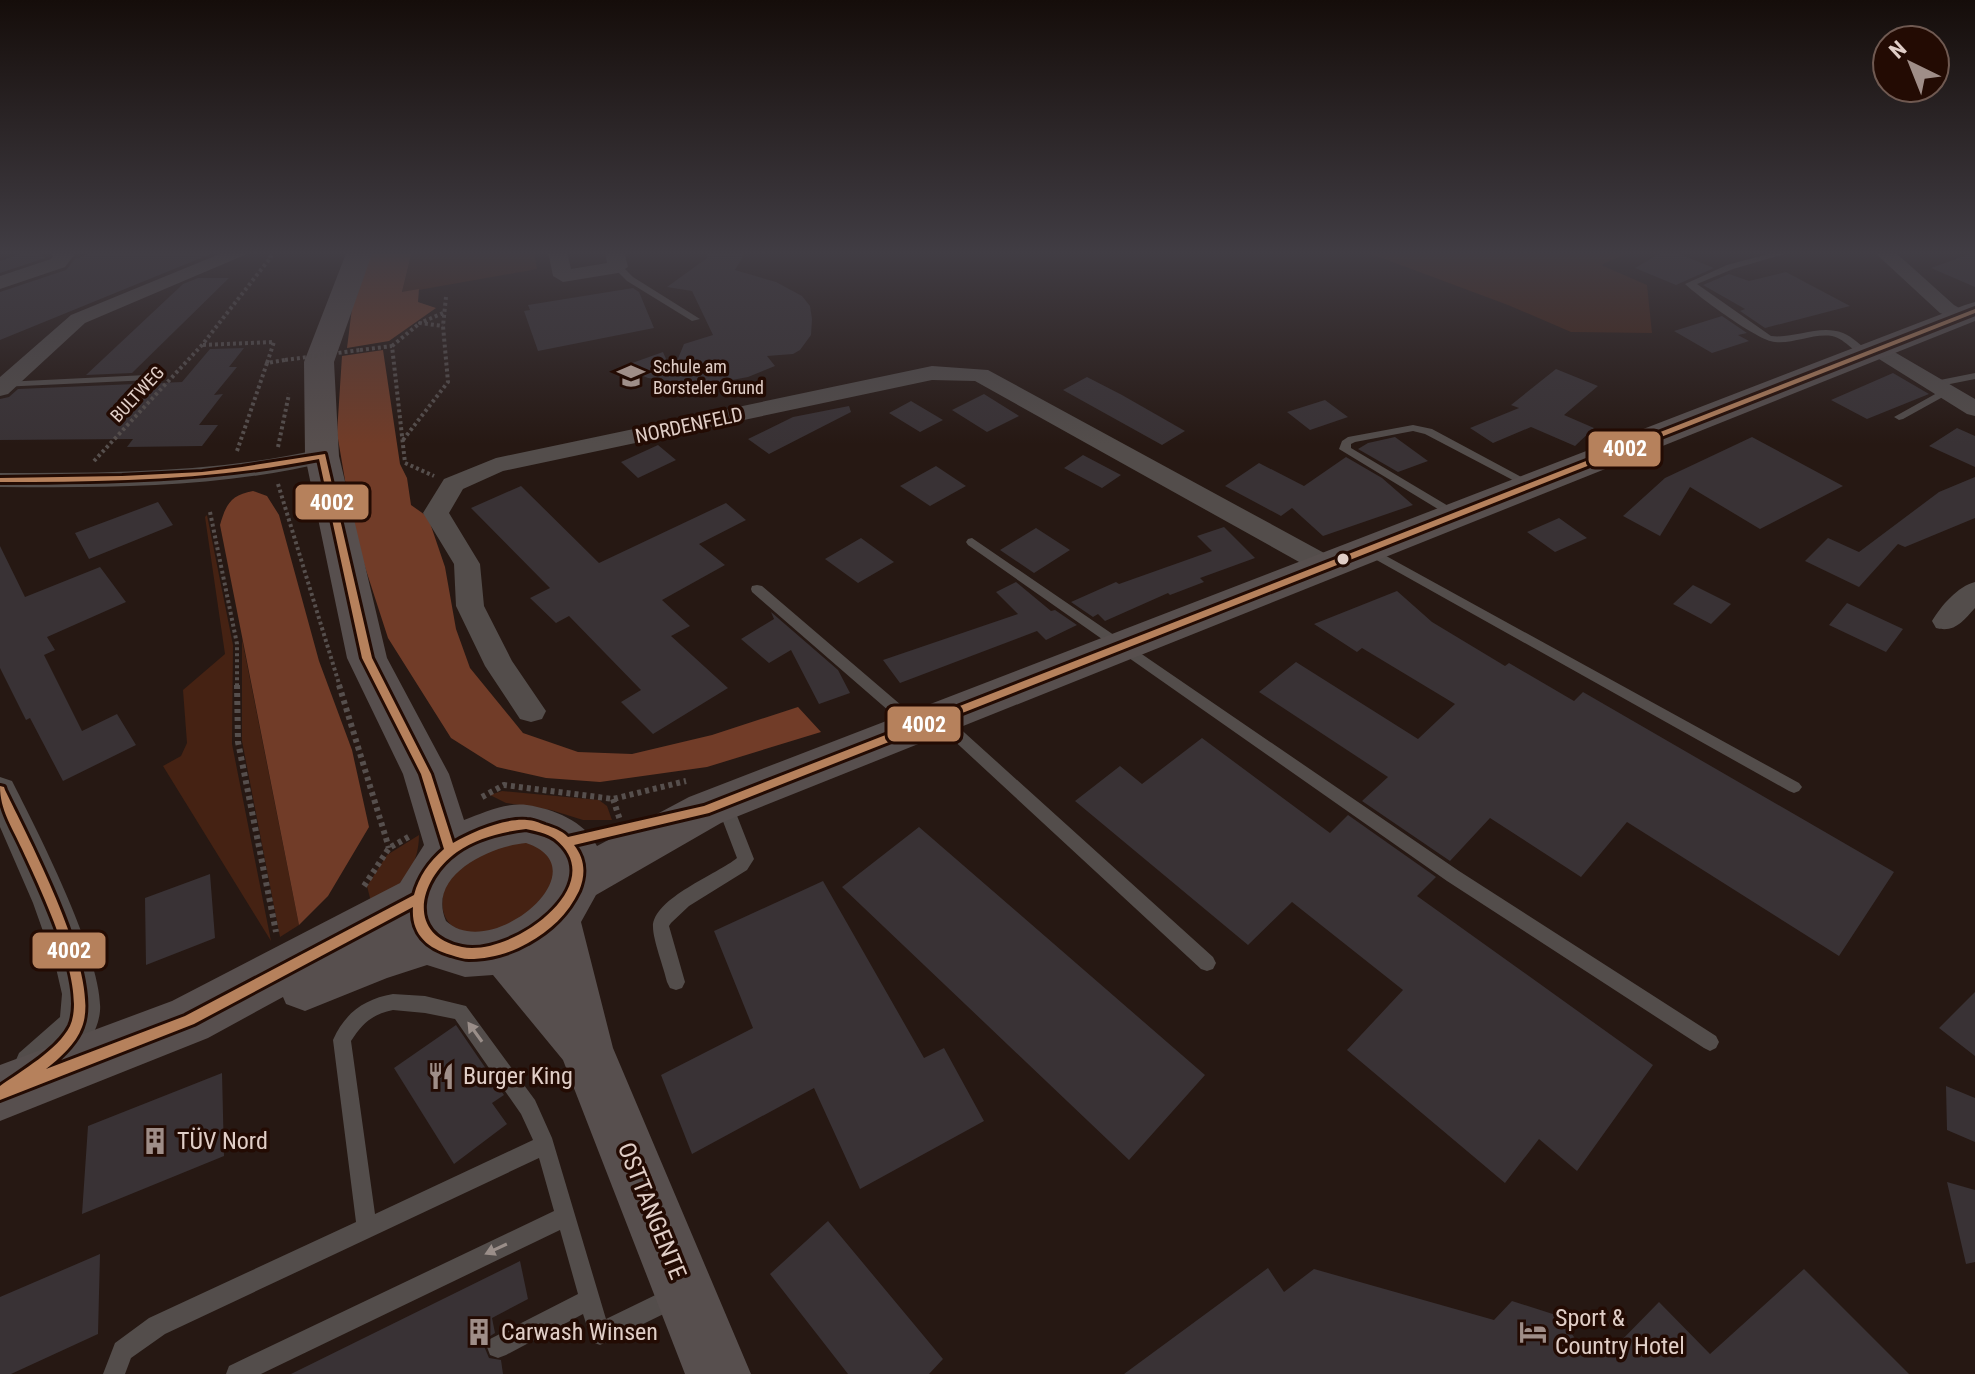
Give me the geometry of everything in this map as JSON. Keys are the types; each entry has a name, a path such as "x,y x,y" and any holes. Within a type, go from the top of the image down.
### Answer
{"main road":[{"path":"336,315 319,362 322,456 367,658 426,774 450,851"},
{"path":"567,881 538,826 499,827 450,851 430,873 426,919 443,948 471,955 504,951 523,944 567,881 715,806 1966,315"},
{"path":"426,774 499,827"},
{"name":"OSTTANGENTE","path":"567,881 586,1048 718,1374"},
{"path":"2,1092 189,1020 249,1009 379,957 426,919"},
{"name":"OSTTANGENTE","path":"504,951 586,1048"}],"street":[{"path":"2,387 78,319 88,315"},
{"path":"1872,352 1975,409"},
{"name":"NORDENFELD","path":"453,484 496,465 932,373 980,375 1327,566"},
{"path":"0,480 171,479 273,469 322,456"},
{"path":"453,484 436,513 467,564 470,606 500,666 531,711"},
{"path":"1946,621 1975,591"},
{"path":"0,790 78,969 82,1012 70,1037 2,1092"}],"lane":[{"path":"689,315 695,319"},
{"path":"1735,315 1768,338 1782,342 1814,334 1840,335 1872,352"},
{"path":"1899,417 1940,388 1975,376"},
{"path":"2,387 146,378"},
{"path":"1456,516 1362,461 1345,449 1346,443 1352,439 1413,428 1428,431 1532,486"},
{"path":"972,542 1453,876 1710,1042"},
{"path":"1368,550 1794,787"},
{"path":"757,589 928,723 1207,963"},
{"path":"676,982 661,926 663,919 673,908 746,859 715,806"},
{"path":"367,1227 342,1040 359,1014 398,1000 460,1012 528,1107 545,1145 600,1334 685,1292"},
{"path":"114,1374 123,1351 157,1326 545,1145"},
{"path":"237,1374 567,1216"},
{"path":"498,1347 590,1299"}],"path":[{"name":"BULTWEG","path":"76,480 202,345 225,315"},
{"path":"267,363 392,346 420,323 439,315"},
{"path":"402,441 448,382 444,315"},
{"path":"420,323 443,326"},
{"path":"202,345 274,342 236,453"},
{"path":"392,346 405,463 453,484"},
{"path":"210,512 237,644 238,742 276,933"}],"shaded area":[{"path":"351,315 426,315 389,341 347,348"},
{"path":"1532,315 1650,315 1652,333 1571,332"},
{"path":"383,350 400,464 407,478 411,505 428,517 445,567 456,629 470,668 523,733 578,752 632,754 712,735 798,707 821,732 707,767 600,782 546,778 497,767 451,738 388,638 354,533 337,433 342,356"},
{"path":"253,491 267,496 279,515 319,661 352,750 369,827 328,896 299,925 220,525 230,502 239,495"},
{"path":"207,515 233,645 232,744 271,941 163,766 181,756 187,743 183,690 225,654"},
{"path":"242,639 299,925 280,937 242,741"},
{"path":"502,791 599,800 607,806 612,820 583,820 551,810 506,803 490,795"},
{"path":"419,835 411,868 398,886 373,910 367,886 387,855"},
{"path":"516,839 549,847 562,874 513,931 476,933 457,929 449,923 443,907 445,889 453,872 470,858"}],"building":[{"path":"0,315 61,315 0,340"},
{"path":"150,315 191,315 132,373 86,375"},
{"path":"525,315 649,315 654,328 538,351"},
{"path":"704,315 811,315 811,335 800,350 793,354 767,356 775,366 748,377 705,385 648,378 621,367 663,352 672,373 684,344 713,335"},
{"path":"1746,315 1815,315 1765,328"},
{"path":"1722,316 1747,333 1738,335 1749,341 1712,353 1674,331"},
{"path":"244,348 229,367 237,367 214,395 223,394 199,425 218,425 202,446 127,447 133,439 0,440 0,399 9,397 18,389 182,382 210,349"},
{"path":"1556,369 1598,386 1564,415 1594,428 1575,446 1531,427 1493,443 1470,428 1519,408 1511,405"},
{"path":"1893,373 1929,394 1867,419 1831,400"},
{"path":"1087,377 1185,431 1162,445 1063,390"},
{"path":"984,394 1019,416 987,432 952,410"},
{"path":"1325,400 1348,417 1310,430 1287,412"},
{"path":"911,401 943,420 920,432 889,413"},
{"path":"849,406 851,412 769,454 748,439 793,417"},
{"path":"1957,428 1975,436 1975,467 1929,446"},
{"path":"1395,437 1428,461 1398,472 1358,449 1368,443"},
{"path":"1752,437 1843,486 1760,529 1690,487 1660,536 1623,516 1665,478"},
{"path":"658,445 676,460 638,478 621,462"},
{"path":"1083,455 1121,475 1102,488 1064,468"},
{"path":"1346,457 1382,478 1413,505 1323,536 1292,508 1281,516 1225,486 1259,463 1304,486"},
{"path":"936,466 966,486 930,506 900,486"},
{"path":"1975,477 1975,518 1905,547 1898,544 1859,587 1805,561 1828,538 1859,552 1939,492"},
{"path":"521,486 599,563 726,503 746,520 699,544 725,565 662,600 690,626 671,636 728,688 653,734 621,702 641,690 569,616 556,623 530,598 550,588 471,508"},
{"path":"158,502 173,525 89,559 75,533"},
{"path":"1559,518 1587,538 1555,552 1527,532"},
{"path":"1224,527 1255,558 1200,578 1204,582 1170,595 1168,593 1105,621 1098,614 1093,617 1071,602 1116,582 1119,584 1212,551 1197,536"},
{"path":"1036,528 1070,550 1034,573 1000,550"},
{"path":"861,538 894,562 858,583 825,559"},
{"path":"0,546 25,597 100,567 126,602 47,637 55,650 44,655 82,731 117,714 136,745 63,781 30,718 26,720 0,668"},
{"path":"1016,582 1051,611 1055,610 1077,625 1046,640 1037,631 900,683 883,660 1018,614 996,592"},
{"path":"1693,585 1731,604 1711,624 1673,604"},
{"path":"1397,591 1432,622 1505,666 1509,663 1574,701 1583,692 1894,872 1839,956 1627,822 1581,877 1490,818 1450,861 1362,801 1388,777 1259,692 1296,662 1418,739 1455,704 1362,648 1357,652 1314,624"},
{"path":"1847,603 1903,629 1886,652 1829,625"},
{"path":"771,612 838,670 850,693 819,704 791,650 769,663 741,639 774,619"},
{"path":"1202,738 1330,833 1348,815 1436,877 1417,896 1653,1065 1577,1171 1539,1139 1505,1183 1347,1050 1403,990 1292,902 1248,945 1075,801 1120,766 1142,784"},
{"path":"919,827 1205,1075 1129,1160 842,887"},
{"path":"210,874 215,938 146,965 145,898"},
{"path":"823,881 924,1058 944,1048 984,1121 860,1189 814,1088 692,1154 661,1075 753,1028 714,931"},
{"path":"1975,992 1975,1056 1939,1028"},
{"path":"456,1025 504,1095 492,1103 507,1124 454,1164 394,1068"},
{"name":"TÜV Nord","path":"222,1073 224,1156 82,1214 88,1126"},
{"path":"1946,1086 1975,1098 1975,1142 1947,1130"},
{"path":"1947,1182 1975,1190 1975,1262 1966,1264"},
{"path":"828,1221 943,1359 929,1374 848,1374 770,1274"},
{"path":"100,1254 98,1334 11,1374 0,1374 0,1297"},
{"path":"520,1261 528,1299 492,1318 495,1333 487,1338 484,1346 489,1358 501,1360 503,1374 291,1374"},
{"path":"1268,1268 1284,1292 1314,1269 1494,1320 1512,1301 1559,1316 1579,1344 1614,1348 1659,1302 1710,1354 1804,1269 1909,1374 1124,1374"}],"transit line":[{"name":"4002","path":"567,842 705,810 1965,315"},
{"name":"4002","path":"0,480 122,479 202,474 322,456 367,658 426,774 450,851"},
{"name":"4002","path":"0,790 54,908 77,976 81,1004 77,1025 63,1045 5,1091"},
{"name":"4002","path":"526,824 560,836 576,857 578,879 567,902 548,923 523,940 494,951 466,954 435,943 422,928 418,912 420,892 427,875 439,860 471,838 508,826 526,824"},
{"name":"4002","path":"0,1093 189,1020 420,897"}],"place":[{"name":"Schule am Borsteler Grund","path":"631,376"},
{"name":"Burger King","path":"441,1076"},
{"name":"TÜV Nord","path":"155,1141"},
{"name":"Carwash Winsen","path":"479,1332"},
{"name":"Sport & Country Hotel","path":"1533,1332"}]}
